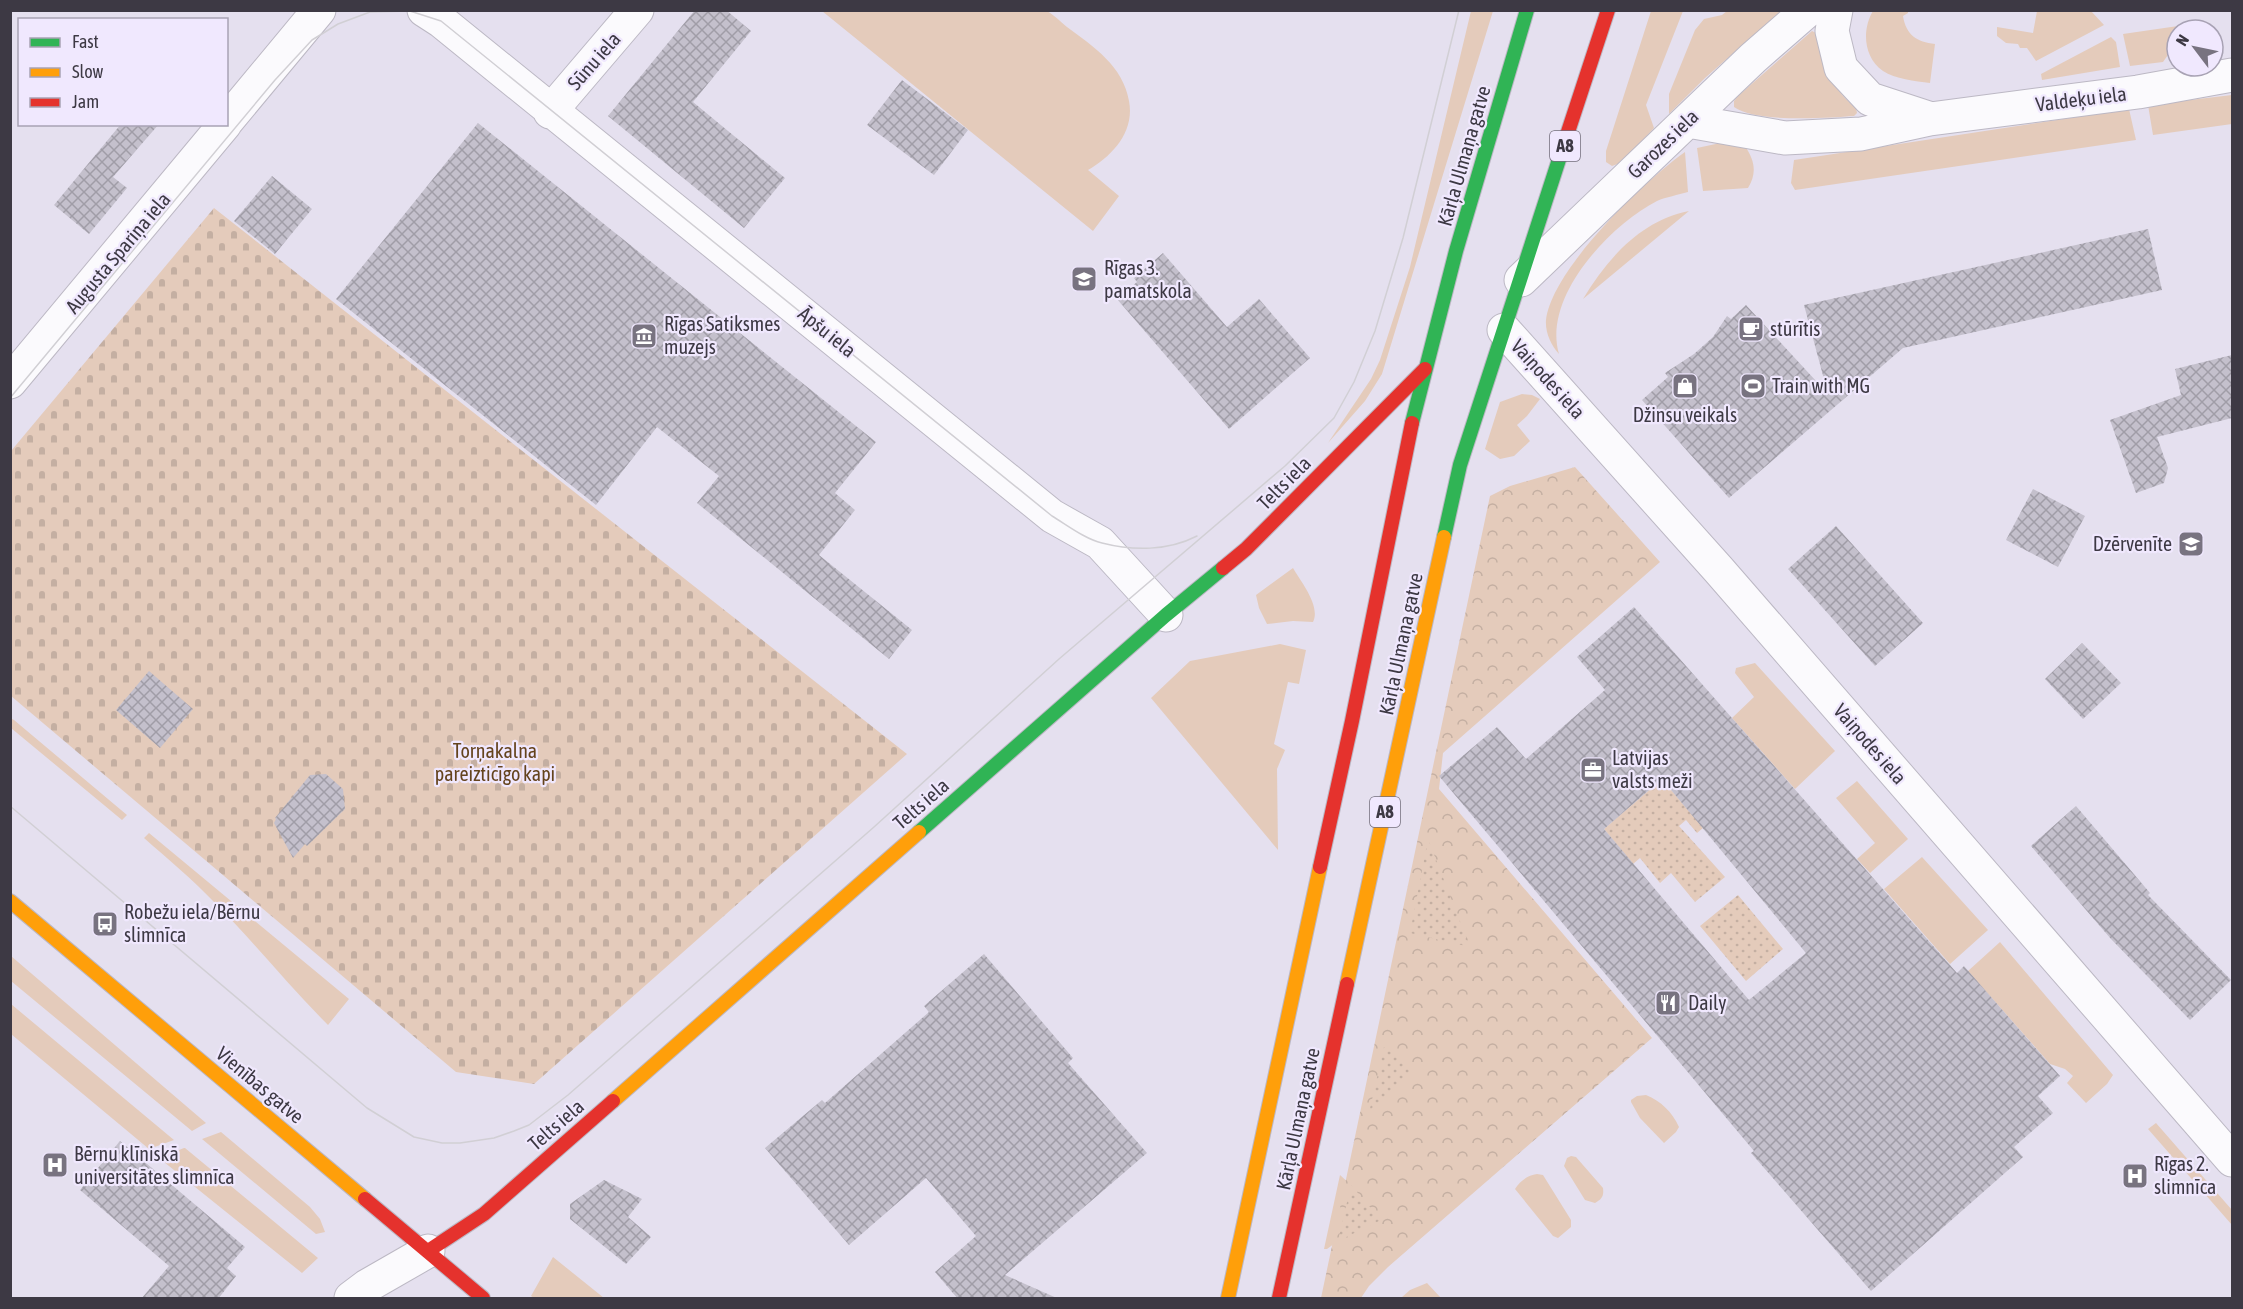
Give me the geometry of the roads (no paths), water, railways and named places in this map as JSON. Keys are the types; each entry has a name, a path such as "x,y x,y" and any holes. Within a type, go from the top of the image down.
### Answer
{"main road":[{"name":"Kārļa Ulmaņa gatve","path":"1228,1299 1279,1050 1352,721 1402,467 1456,251 1527,10"},
{"name":"Kārļa Ulmaņa gatve","path":"1279,1299 1460,465 1608,10"},
{"name":"Telts iela","path":"428,1251 484,1214 507,1195 1166,615 1246,549 1425,369"},
{"name":"Vienības gatve","path":"10,901 483,1299"}],"street":[{"name":"Augusta Spariņa iela","path":"228,121 319,10"},
{"name":"Āpšu iela","path":"424,10 441,21 550,112 800,310 1052,516 1100,543 1166,615"},
{"name":"Sūnu iela","path":"550,112 637,10"},
{"name":"Garozes iela","path":"1521,280 1753,58 1808,10"},
{"name":"Valdeķu iela","path":"1836,10 1832,31 1841,68 1870,99 1930,119"},
{"name":"Valdeķu iela","path":"1688,121 1785,138 1861,134 1930,119 2138,92 2232,75"},
{"name":"Augusta Spariņa iela","path":"10,382 223,126"},
{"name":"Vaiņodes iela","path":"1504,330 1718,569 2232,1160"},
{"path":"351,1299 367,1286 428,1251"}],"tram line":[{"path":"10,806 367,1108 414,1137 442,1143 460,1143 494,1138 529,1125 568,1095 874,827 1059,659 1285,466 1334,418 1354,382 1375,331 1403,238 1459,10"},
{"path":"10,398 275,80 312,40 338,24 370,12 410,11 441,21 1052,516 1089,538 1126,547 1162,547 1197,536"}],"place":[{"name":"Rīgas 3. pamatskola","path":"1084,279"},
{"name":"stūrītis","path":"1751,329"},
{"name":"Rīgas Satiksmes muzejs","path":"644,336"},
{"name":"Džinsu veikals","path":"1685,386"},
{"name":"Train with MG","path":"1753,386"},
{"name":"Dzērvenīte","path":"2191,544"},
{"name":"Latvijas valsts meži","path":"1593,770"},
{"name":"Robežu iela/Bērnu slimnīca","path":"105,924"},
{"name":"Daily","path":"1668,1003"},
{"name":"Bērnu klīniskā universitātes slimnīca","path":"55,1165"},
{"name":"Rīgas 2. slimnīca","path":"2135,1176"}],"park label":[{"name":"Torņakalna pareizticīgo kapi","path":"495,762"}]}
